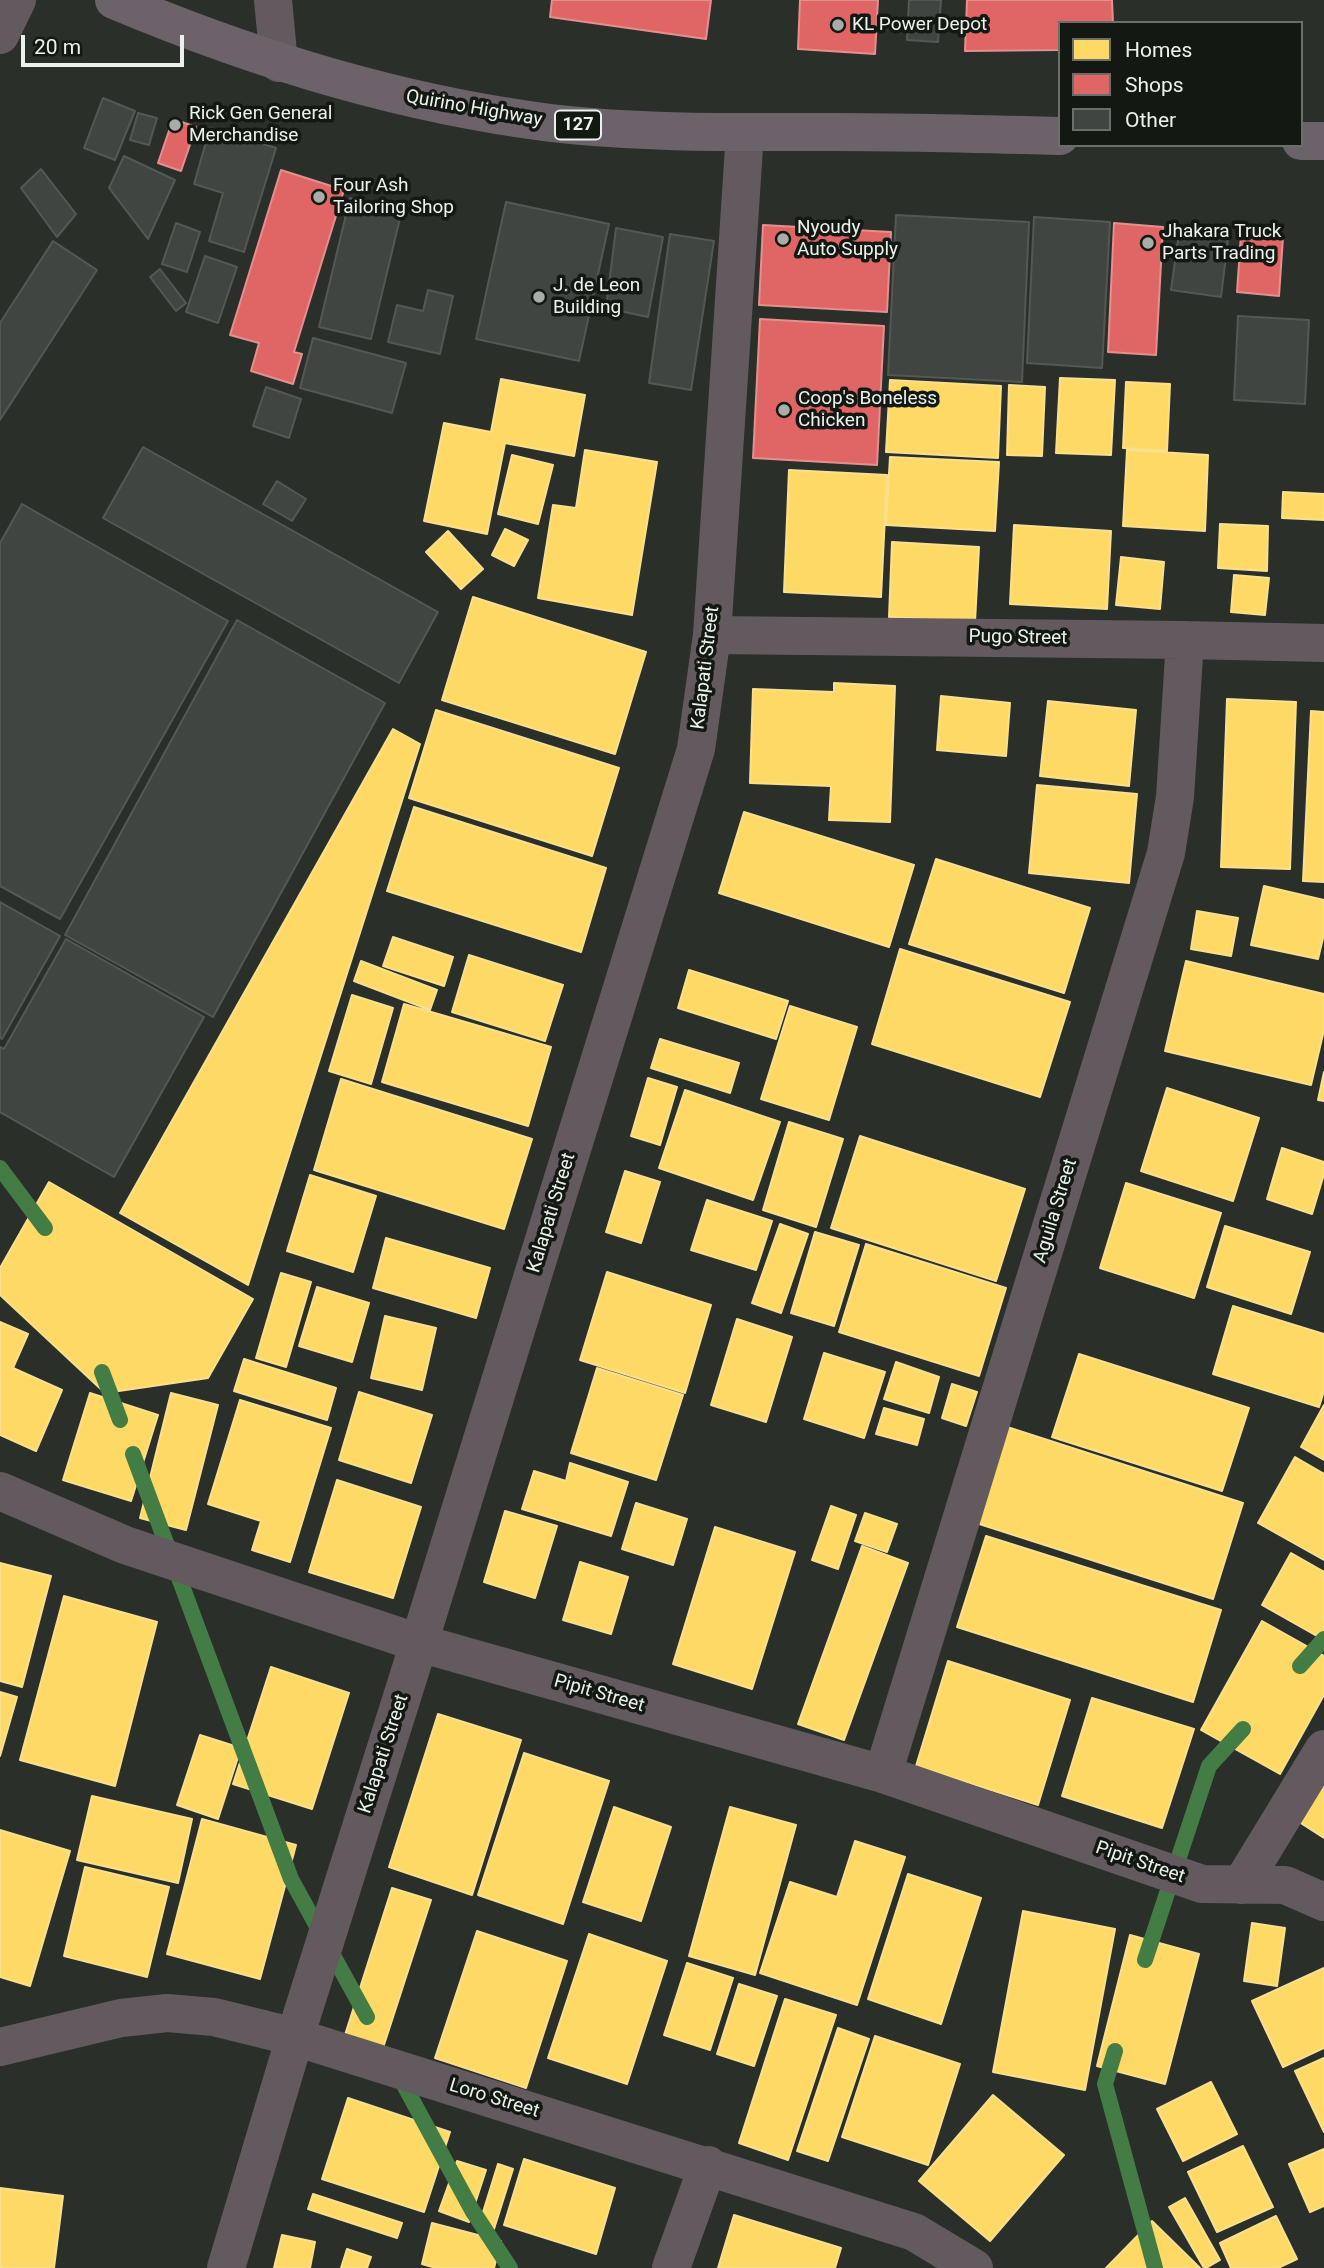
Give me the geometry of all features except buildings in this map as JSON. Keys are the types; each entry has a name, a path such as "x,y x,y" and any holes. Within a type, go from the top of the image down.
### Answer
{"main road":[{"name":"Quirino Highway","path":"114,0 164,10 279,63 391,95 551,123 646,130 1058,136"},
{"path":"1303,141 1324,141"}],"street":[{"path":"0,35 17,0"},
{"path":"273,0 279,63"},
{"name":"Kalapati Street","path":"226,2268 295,2037 696,749 712,635 745,132"},
{"name":"Pugo Street","path":"712,635 1185,639 1324,643"},
{"name":"Aguila Street","path":"883,1773 1166,853 1175,797 1185,639"},
{"name":"Pipit Street","path":"0,1491 125,1545 419,1643 883,1773 1202,1884 1285,1885 1324,1902"},
{"path":"1241,1885 1324,1749"},
{"name":"Loro Street","path":"0,2047 121,2018 167,2013 214,2017 295,2037 914,2232 974,2268"},
{"path":"671,2268 708,2165"}],"waterway":[{"path":"0,1168 45,1228"},
{"path":"102,1372 120,1420"},
{"path":"133,1454 291,1879 367,2017"},
{"path":"1300,1666 1324,1639"},
{"path":"1145,1960 1209,1766 1243,1729"},
{"path":"1115,2051 1105,2084 1155,2268"},
{"path":"398,2074 472,2210 510,2268"}],"place":[{"name":"KL Power Depot","path":"838,25"},
{"name":"Rick Gen General Merchandise","path":"175,125"},
{"name":"Four Ash Tailoring Shop","path":"319,197"},
{"name":"Nyoudy Auto Supply","path":"783,239"},
{"name":"Jhakara Truck Parts Trading","path":"1148,243"},
{"name":"J. de Leon Building","path":"539,297"},
{"name":"Coop's Boneless Chicken","path":"784,410"}]}
